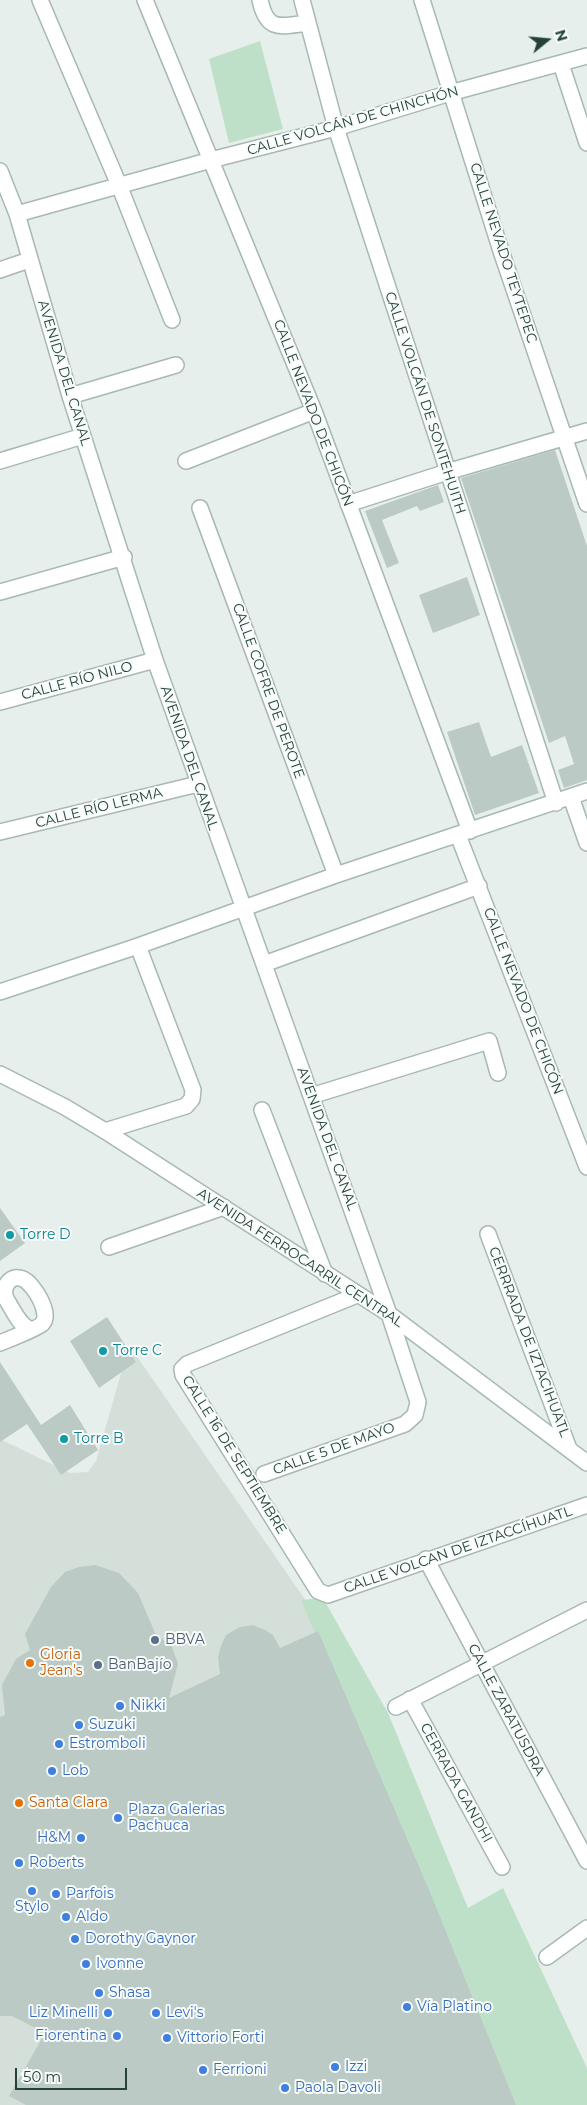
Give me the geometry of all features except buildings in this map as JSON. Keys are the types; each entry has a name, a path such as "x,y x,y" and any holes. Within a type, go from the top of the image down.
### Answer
{"street":[{"path":"40,0 119,185 172,320"},
{"name":"CALLE NEVADO DE CHICÓN","path":"145,0 314,411 464,833 479,886 587,1167"},
{"path":"260,0 263,15 270,23 280,26 308,23"},
{"name":"CALLE VOLCÁN DE SONTEHUITH","path":"302,0 336,128 556,803"},
{"name":"CALLE NEVADO TEYTEPEC","path":"422,0 501,251 587,504"},
{"name":"CALLE VOLCÁN DE CHINCHÓN","path":"17,214 211,160 336,128 450,93 587,56"},
{"path":"561,64 587,143"},
{"name":"AVENIDA DEL CANAL","path":"0,171 4,192 17,214 70,396 124,557 155,660 389,1314"},
{"path":"0,270 29,260"},
{"path":"70,396 176,365"},
{"path":"186,461 314,411"},
{"path":"348,504 447,472 587,431"},
{"path":"0,460 83,436"},
{"name":"CALLE COFRE DE PEROTE","path":"200,508 336,875"},
{"path":"0,592 124,557"},
{"name":"CALLE RÍO NILO","path":"0,702 155,660"},
{"name":"CALLE RÍO LERMA","path":"0,832 198,784"},
{"path":"0,992 138,946 336,875 587,792"},
{"path":"571,797 587,843"},
{"path":"264,964 479,886"},
{"path":"105,1131 186,1106 192,1099 193,1090 138,946"},
{"path":"311,1096 489,1041 498,1073"},
{"name":"AVENIDA FERROCARRIL CENTRAL","path":"0,1074 105,1131 389,1314 587,1463"},
{"path":"262,1110 325,1274"},
{"path":"109,1247 224,1207"},
{"name":"CERRRADA DE IZTACIHUATL","path":"488,1234 569,1449"},
{"name":"CALLE 16 DE SEPTIEMBRE","path":"328,1595 318,1591 183,1375 182,1369 187,1364 357,1295"},
{"name":"CALLE 5 DE MAYO","path":"264,1474 404,1424 415,1416 418,1402 389,1314"},
{"path":"0,1335 25,1325 0,1343"},
{"name":"CALLE VOLCAN DE IZTACCÍHUATL","path":"328,1595 426,1559 587,1505"},
{"name":"CALLE ZARATUSDRA","path":"426,1559 587,1860"},
{"path":"396,1707 587,1610"},
{"name":"CERRADA GANDHI","path":"410,1699 502,1867"},
{"path":"547,1957 587,1928"}],"shaded area":[{"path":"129,1345 304,1598 432,1897 516,2105 0,2105 0,1439 70,1473 88,1472 96,1461"}],"green space":[{"path":"260,41 283,129 229,143 209,59"},
{"path":"321,1598 324,1600 388,1713 468,1908 503,1888 587,2068 587,2105 514,2105 301,1600"}],"place":[{"name":"Torre D","path":"10,1235"},
{"name":"Torre C","path":"103,1351"},
{"name":"Torre B","path":"64,1439"},
{"name":"BBVA","path":"155,1640"},
{"name":"Gloria Jean's","path":"30,1663"},
{"name":"BanBajío","path":"98,1665"},
{"name":"Nikki","path":"120,1706"},
{"name":"Suzuki","path":"79,1725"},
{"name":"Estromboli","path":"59,1744"},
{"name":"Lob","path":"52,1771"},
{"name":"Santa Clara","path":"19,1803"},
{"name":"Plaza Galerias Pachuca","path":"118,1818"},
{"name":"H&M","path":"81,1838"},
{"name":"Roberts","path":"19,1863"},
{"name":"Stylo","path":"32,1891"},
{"name":"Parfois","path":"56,1894"},
{"name":"Aldo","path":"66,1917"},
{"name":"Dorothy Gaynor","path":"75,1939"},
{"name":"Ivonne","path":"86,1964"},
{"name":"Shasa","path":"99,1993"},
{"name":"Vía Platino","path":"407,2007"},
{"name":"Liz Minelli","path":"108,2013"},
{"name":"Levi's","path":"156,2013"},
{"name":"Fiorentina","path":"117,2036"},
{"name":"Vittorio Forti","path":"167,2038"},
{"name":"Izzi","path":"335,2067"},
{"name":"Ferrioni","path":"203,2070"},
{"name":"Paola Davoli","path":"285,2088"}]}
